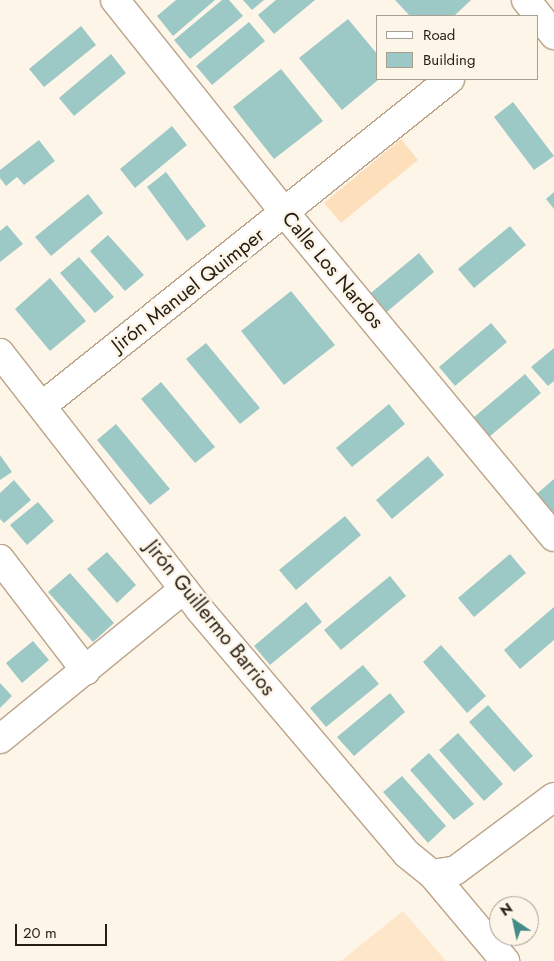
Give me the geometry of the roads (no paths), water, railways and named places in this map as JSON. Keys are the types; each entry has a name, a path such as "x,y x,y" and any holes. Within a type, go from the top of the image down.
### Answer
{"street":[{"name":"Calle Los Nardos","path":"115,0 285,214 554,537"},
{"path":"537,7 554,35"},
{"name":"Jirón Manuel Quimper","path":"42,406 285,214 449,80"},
{"name":"Jirón Guillermo Barrios","path":"0,352 184,589 407,854 432,874 505,961"},
{"path":"0,559 86,670"},
{"path":"0,739 184,589"},
{"path":"432,874 456,870 554,797"}]}
